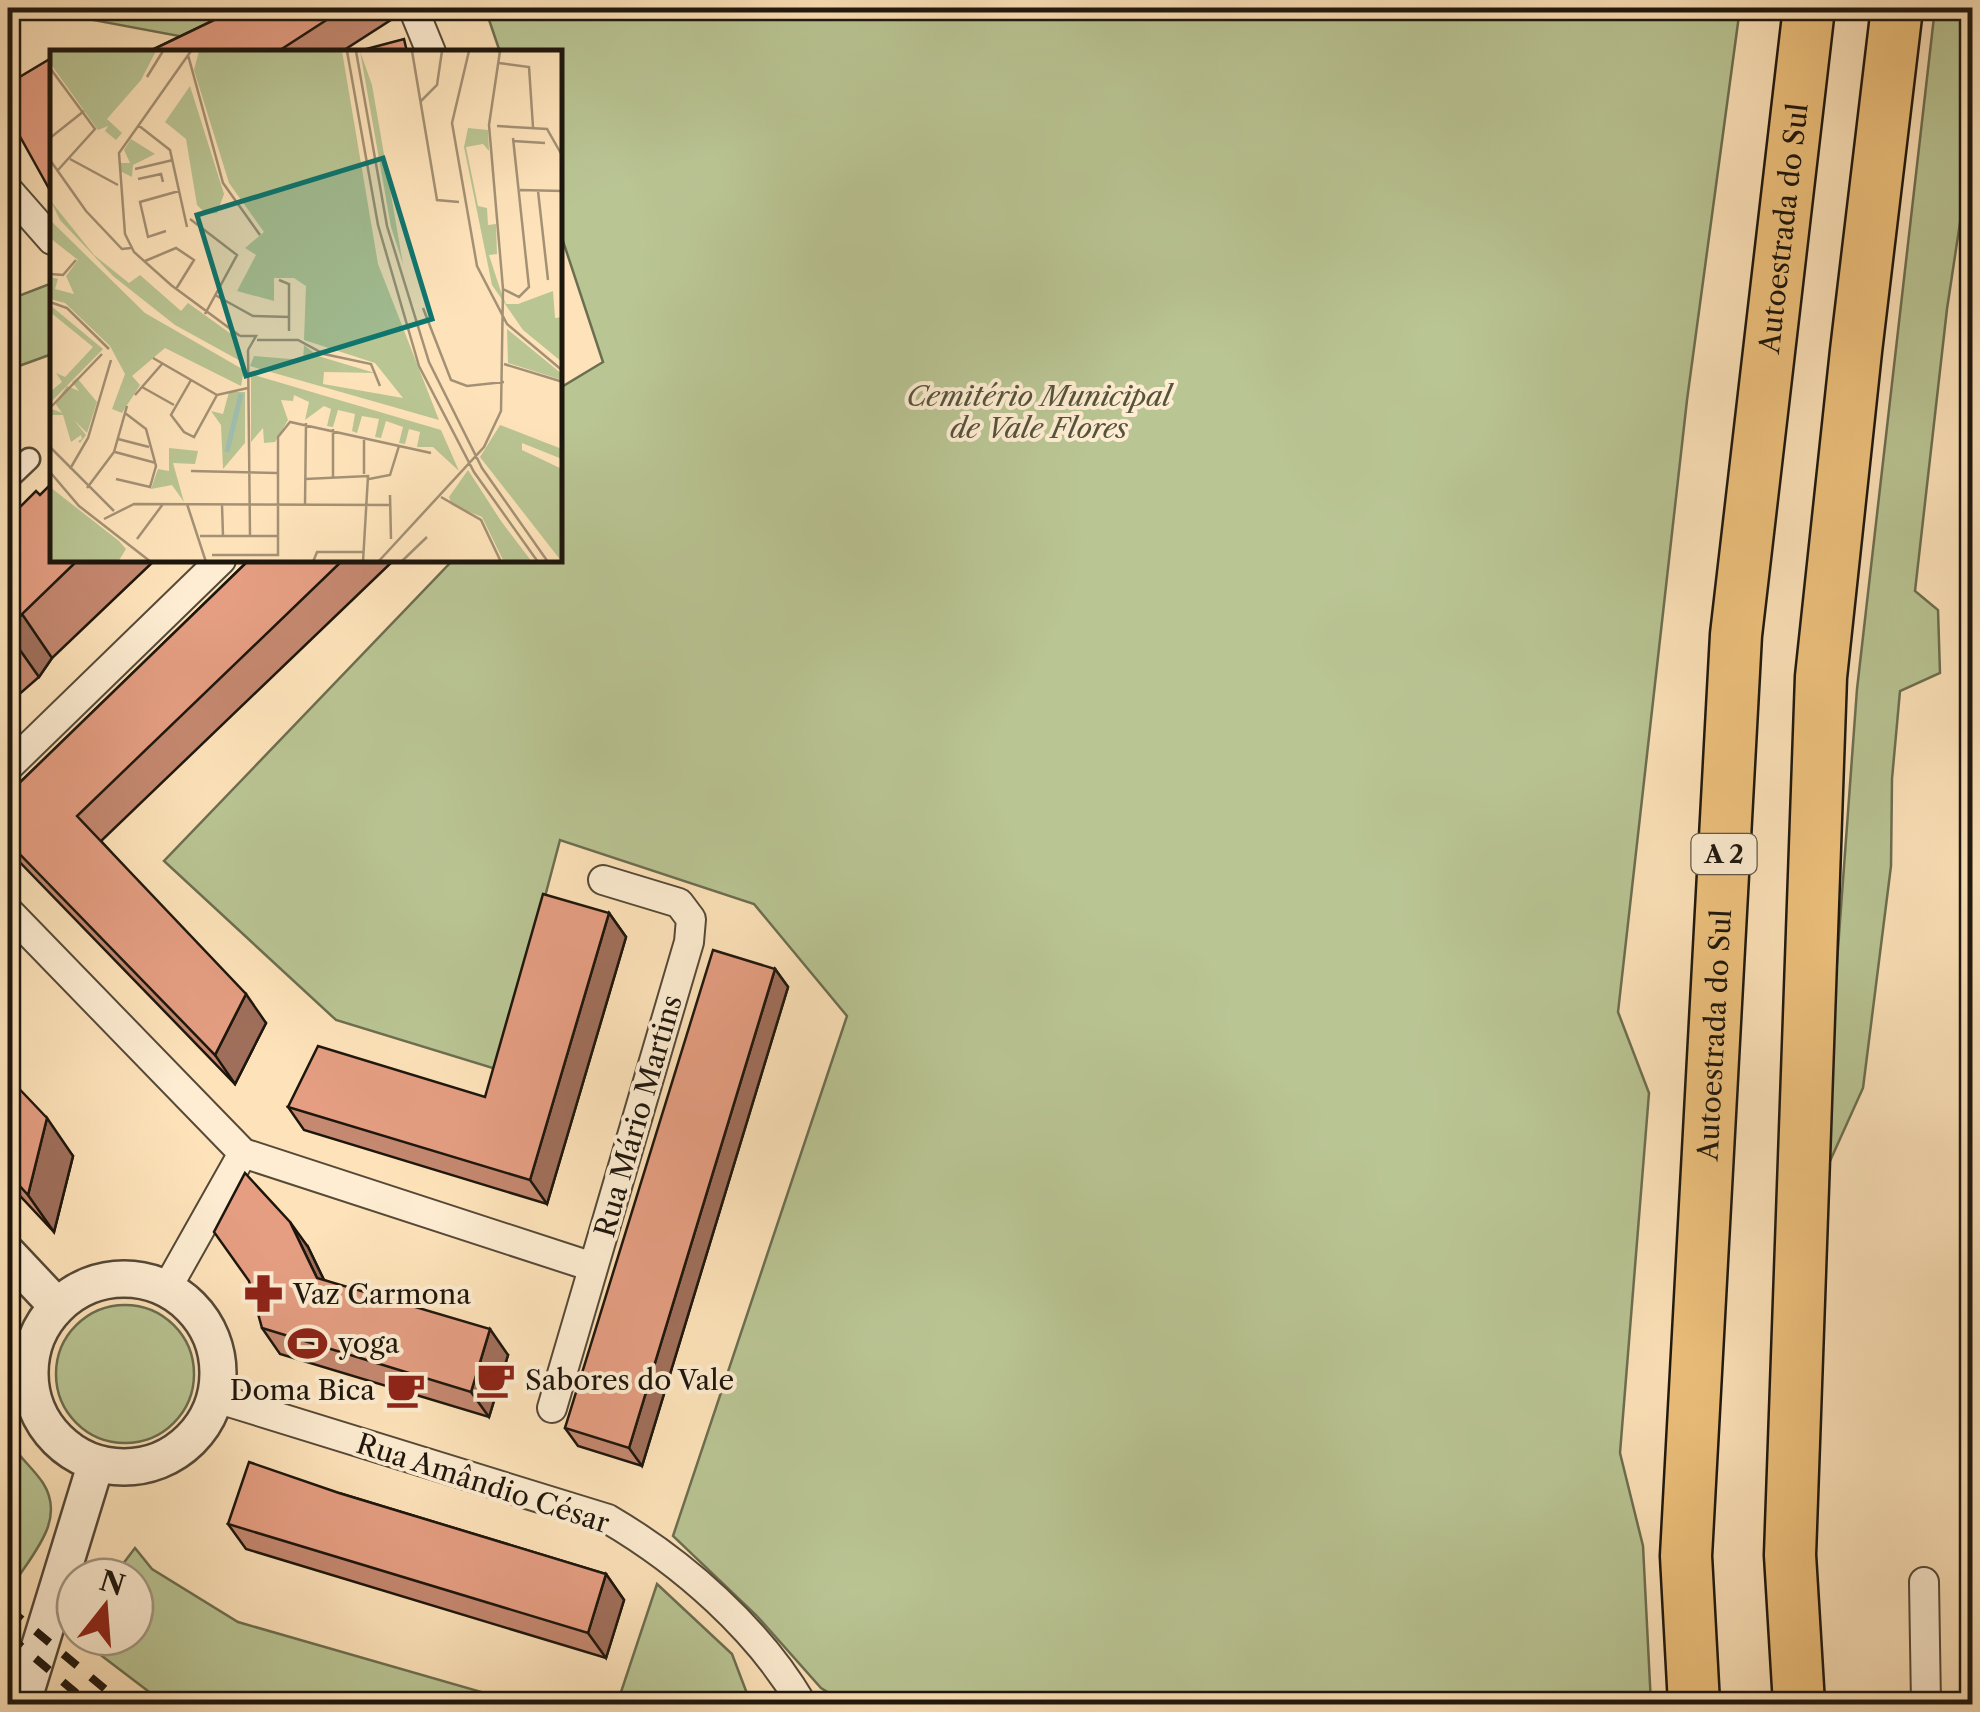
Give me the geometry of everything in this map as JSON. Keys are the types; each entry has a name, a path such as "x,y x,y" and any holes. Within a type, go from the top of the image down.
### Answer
{"highway":[{"name":"Autoestrada do Sul","path":"1694,1704 1686,1556 1736,635 1809,8"},
{"path":"1799,1704 1790,1555 1821,677 1897,8"}],"street":[{"path":"413,8 430,50"},
{"path":"8,190 50,238"},
{"path":"8,479 30,459"},
{"path":"8,767 219,562"},
{"name":"Rua Mário Martins","path":"552,1408 690,942 691,919 679,903 603,880"},
{"path":"8,911 243,1153 593,1268"},
{"path":"167,1288 243,1153"},
{"path":"8,1254 56,1306"},
{"path":"128,1278 167,1288 200,1315 211,1334 219,1366 216,1398 204,1425 183,1447 156,1462 126,1468 74,1454 41,1418 32,1396 32,1348 42,1325 56,1306 90,1284 128,1278"},
{"name":"Rua Amândio César","path":"216,1398 608,1520 644,1540 721,1606 758,1644 802,1704"},
{"path":"22,1704 96,1463"},
{"path":"1924,1582 1926,1704"}],"green space":[{"path":"87,8 225,8 200,40 93,20"},
{"name":"Cemitério Municipal de Vale Flores","path":"485,8 1740,8 1687,400 1618,1012 1649,1093 1620,1453 1643,1546 1651,1704 847,1704 821,1688 756,1615 673,1536 847,1016 754,904 560,840 499,1070 336,1020 164,861 451,562 562,562 562,387 603,362 562,238 562,50 499,50"},
{"path":"1935,8 1972,8 1972,143 1947,309 1915,591 1938,610 1940,673 1900,691 1892,779 1891,866 1863,1088 1821,1181 1857,689"},
{"path":"50,284 50,355 8,370 8,300"},
{"path":"125,1305 151,1310 174,1325 189,1348 194,1374 189,1400 174,1423 151,1438 125,1443 99,1438 76,1423 61,1400 56,1374 61,1348 76,1325 99,1310"},
{"path":"8,1440 43,1483 51,1509 45,1535 15,1582 8,1575"},
{"path":"135,1548 142,1557 128,1557"},
{"path":"155,1571 238,1622 523,1704 165,1704 103,1657 155,1657"},
{"path":"657,1584 732,1654 751,1704 617,1704"}],"building":[{"path":"239,8 345,8 280,50 152,50"},
{"path":"404,39 407,50 363,50"},
{"path":"50,60 50,190 8,115 8,84"},
{"path":"50,485 50,562 76,562 22,614 8,633 8,528 14,522 9,518 36,491 40,495"},
{"path":"247,562 341,562 77,816 246,994 215,1055 8,842 8,794"},
{"path":"543,894 609,913 530,1180 288,1107 318,1046 485,1097"},
{"path":"713,950 775,969 629,1448 565,1428"},
{"path":"8,1077 47,1118 28,1195 8,1173"},
{"path":"245,1173 290,1222 317,1278 490,1329 471,1392 262,1328 249,1281 214,1232"},
{"path":"249,1462 606,1574 588,1633 228,1524"}],"railway":[{"path":"8,1608 123,1704"},
{"path":"8,1635 89,1704"}],"place":[{"name":"Vaz Carmona","path":"263,1294"},
{"name":"yoga","path":"308,1343"},
{"name":"Sabores do Vale","path":"495,1380"},
{"name":"Doma Bica","path":"405,1390"}]}
